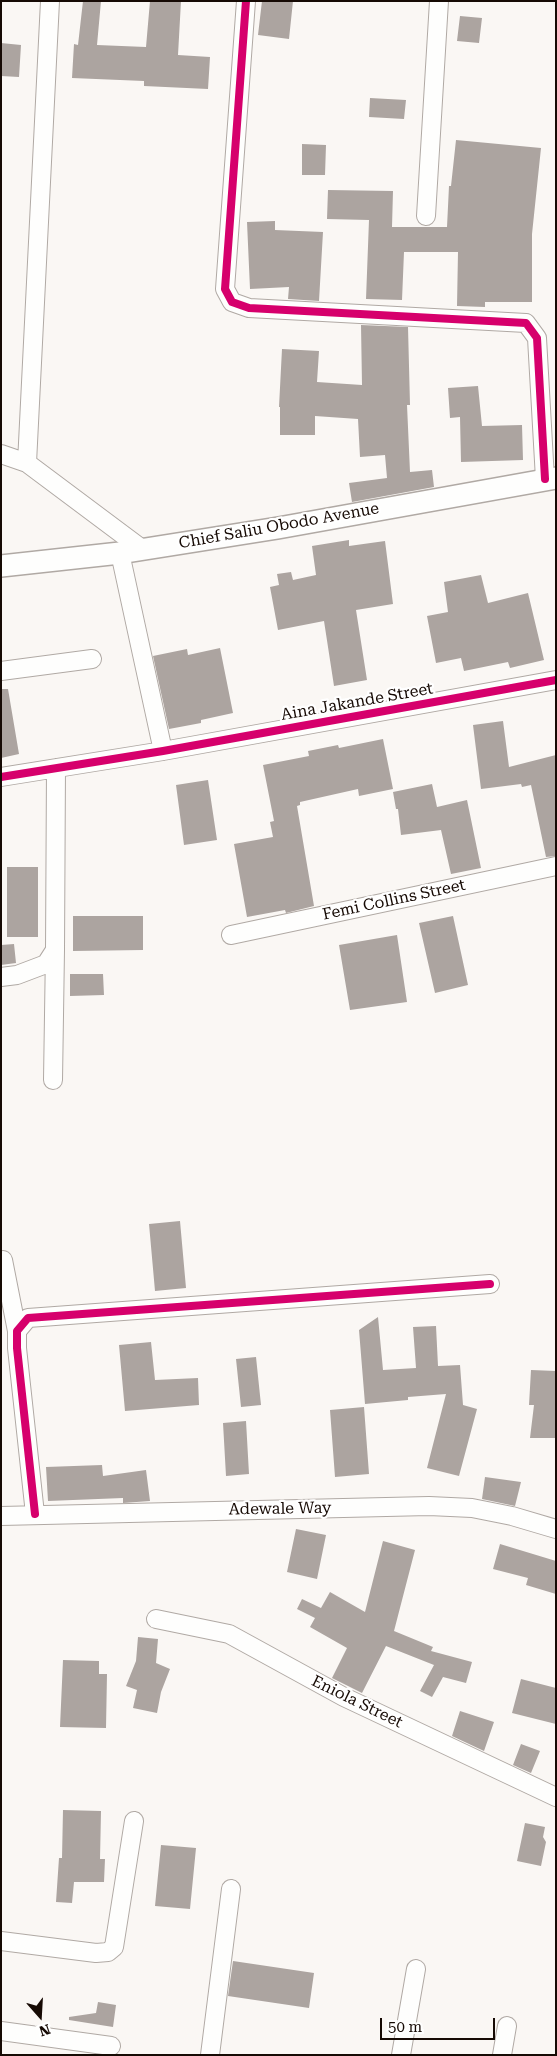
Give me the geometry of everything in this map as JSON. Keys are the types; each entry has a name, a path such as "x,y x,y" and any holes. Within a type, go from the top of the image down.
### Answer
{"street":[{"path":"27,462 50,1"},
{"path":"246,1 225,289 232,302 249,308 526,323 537,338 550,479"},
{"path":"426,216 439,1"},
{"path":"1,454 27,462 142,549"},
{"name":"Chief Saliu Obodo Avenue","path":"1,566 142,549 278,528 550,479"},
{"path":"120,552 163,751"},
{"path":"1,671 92,659"},
{"name":"Aina Jakande Street","path":"1,777 163,751 556,680"},
{"path":"53,1080 56,768"},
{"name":"Femi Collins Street","path":"231,935 556,866"},
{"path":"1,977 17,975 46,964 55,950"},
{"path":"3,1260 17,1331 17,1348 35,1514"},
{"path":"17,1331 28,1318 490,1284"},
{"name":"Adewale Way","path":"1,1516 428,1506 472,1508 512,1516 556,1529"},
{"name":"Eniola Street","path":"156,1619 229,1634 344,1697 556,1797"},
{"path":"1,1941 96,1953 108,1952 114,1947 134,1821"},
{"path":"210,2055 231,1889"},
{"path":"401,2055 416,1969"},
{"path":"502,2055 507,2026"},
{"path":"1,2031 111,2046"}],"building":[{"path":"83,1 101,1 97,45 146,47 150,1 181,1 178,55 210,57 208,89 144,86 144,81 72,78 74,44 78,45"},
{"path":"262,1 293,1 289,39 258,35"},
{"path":"460,16 482,18 479,43 457,41"},
{"path":"1,43 21,45 19,77 1,76"},
{"path":"370,98 406,100 404,119 369,117"},
{"path":"456,140 541,148 532,234 532,302 485,302 485,307 457,306 458,252 404,252 402,300 366,299 369,220 327,219 328,190 393,191 392,227 447,227 449,186 451,186"},
{"path":"302,144 326,145 325,175 302,175"},
{"path":"275,221 275,230 323,232 319,301 288,299 289,287 250,289 247,222"},
{"path":"361,325 408,327 410,405 407,405 410,472 432,470 434,487 352,502 349,483 387,478 385,455 360,457 358,419 315,416 315,435 280,435 279,407 282,349 319,351 317,382 362,385"},
{"path":"478,386 482,426 522,425 523,460 461,462 460,417 450,418 448,388"},
{"path":"349,540 349,546 385,541 393,604 356,610 367,680 334,686 324,621 278,630 270,587 279,585 277,574 291,572 293,580 316,575 312,546"},
{"path":"481,575 488,603 528,593 544,660 510,668 508,662 464,671 461,658 436,663 427,616 448,612 444,582"},
{"path":"220,648 233,713 201,720 201,723 169,729 153,656 187,649 188,655"},
{"path":"1,689 8,689 19,754 1,758"},
{"path":"503,721 509,767 556,755 556,856 546,857 531,785 522,787 521,784 481,789 473,725"},
{"path":"383,739 393,789 359,796 358,789 300,802 300,805 297,806 314,906 286,913 285,910 247,917 234,844 273,837 270,822 274,821 263,765 309,756 308,751 338,745 339,748"},
{"path":"208,780 217,840 184,845 176,785"},
{"path":"432,784 437,807 467,800 481,868 451,874 441,830 401,835 398,809 396,809 393,792"},
{"path":"7,867 38,867 38,937 7,937"},
{"path":"73,916 143,916 143,950 73,951"},
{"path":"453,916 468,985 435,993 419,923"},
{"path":"397,935 407,1002 350,1010 339,945"},
{"path":"14,944 16,963 1,965 1,945"},
{"path":"70,974 103,974 104,995 70,996"},
{"path":"180,1221 186,1288 155,1291 149,1224"},
{"path":"378,1317 383,1370 416,1368 413,1327 436,1326 438,1366 460,1365 463,1405 477,1409 459,1476 427,1468 446,1394 408,1397 408,1400 365,1404 359,1330"},
{"path":"151,1342 155,1380 198,1378 199,1405 125,1411 119,1345"},
{"path":"256,1357 261,1405 241,1407 236,1359"},
{"path":"531,1370 556,1371 556,1438 530,1438 534,1405 529,1405"},
{"path":"364,1407 369,1474 335,1477 330,1410"},
{"path":"246,1421 249,1474 226,1476 223,1423"},
{"path":"102,1465 103,1476 146,1470 150,1501 123,1503 123,1498 48,1501 46,1467"},
{"path":"485,1477 521,1482 515,1506 482,1499"},
{"path":"296,1529 326,1535 317,1579 287,1572"},
{"path":"383,1541 415,1550 394,1631 433,1647 431,1651 472,1662 466,1683 443,1677 432,1697 420,1691 434,1665 386,1646 362,1693 332,1678 347,1648 310,1627 315,1618 297,1609 302,1599 321,1608 330,1592 365,1612"},
{"path":"500,1544 556,1561 556,1594 526,1585 528,1578 493,1569"},
{"path":"138,1637 158,1639 156,1663 170,1669 161,1692 157,1713 133,1708 137,1690 126,1686 136,1661"},
{"path":"63,1660 99,1661 99,1674 107,1674 106,1728 60,1727"},
{"path":"521,1679 556,1688 556,1724 512,1713"},
{"path":"460,1711 494,1722 484,1751 452,1736"},
{"path":"521,1744 540,1751 531,1773 513,1765"},
{"path":"63,1810 101,1811 100,1859 105,1859 104,1882 74,1882 72,1903 56,1902 59,1858 62,1858"},
{"path":"525,1823 545,1827 543,1837 546,1842 541,1866 517,1861"},
{"path":"161,1845 196,1848 190,1909 155,1906"},
{"path":"233,1961 314,1973 309,2008 228,1996"},
{"path":"98,2002 116,2005 113,2027 69,2020 69,2017 96,2013"}],"cycle path":[{"path":"246,1 225,289 232,302 249,308 526,323 537,338 545,479"},
{"path":"1,777 163,751 556,680"},
{"path":"35,1514 17,1348 17,1331 28,1318 490,1284"}]}
